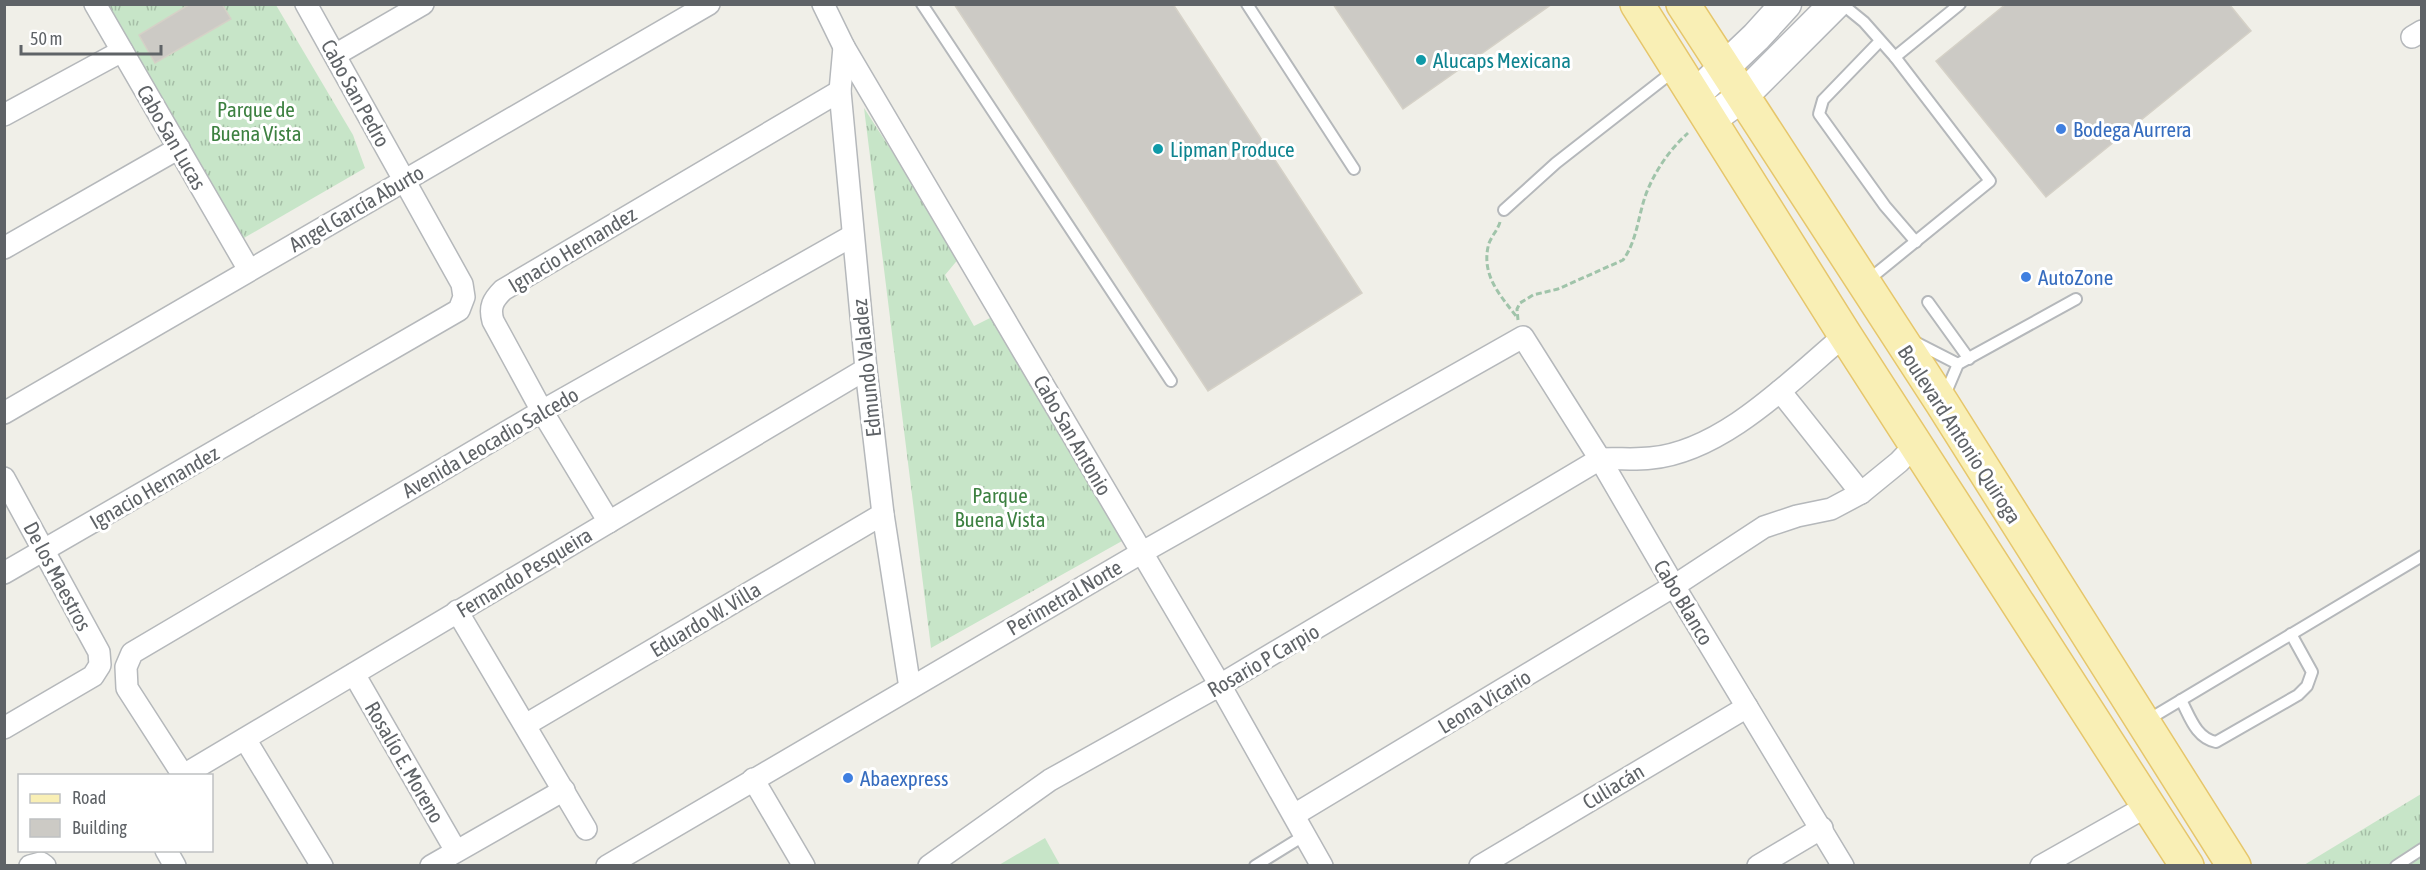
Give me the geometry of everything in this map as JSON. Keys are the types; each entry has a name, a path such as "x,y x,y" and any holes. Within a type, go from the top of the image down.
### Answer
{"main road":[{"name":"Boulevard Antonio Quiroga","path":"1637,4 1845,335 2187,866"},
{"name":"Boulevard Antonio Quiroga","path":"1691,7 1724,69 1942,403 2235,866"}],"street":[{"name":"Cabo San Lucas","path":"95,4 249,270"},
{"name":"Cabo San Pedro","path":"306,4 462,284 464,297 459,310"},
{"path":"335,55 423,4"},
{"name":"Angel García Aburto","path":"4,412 709,4"},
{"name":"Cabo San Antonio","path":"823,4 844,46 1220,685 1322,866"},
{"path":"1702,108 1724,69 1786,4"},
{"path":"1702,108 1743,96 1835,4"},
{"name":"Edmundo Valadez","path":"844,46 840,91 852,237 883,514 910,688"},
{"path":"4,115 122,51"},
{"name":"Ignacio Hernandez","path":"609,522 542,411 493,321 490,310 502,290 840,91"},
{"path":"4,248 179,148"},
{"name":"Avenida Leocadio Salcedo","path":"181,774 127,688 126,667 132,653 542,411 852,237"},
{"name":"Ignacio Hernandez","path":"4,573 459,310"},
{"path":"1600,459 1651,458 1702,443 1735,425 1780,391 1845,335"},
{"name":"Perimetral Norte","path":"608,866 1141,553 1521,337 1525,339"},
{"name":"Cabo Blanco","path":"1525,339 1600,459 1843,866"},
{"name":"Fernando Pesqueira","path":"184,774 866,369"},
{"path":"1780,391 1861,493"},
{"name":"Leona Vicario","path":"1294,815 1674,586 1764,527 1797,516 1831,509 1861,493 1899,462 1916,444"},
{"name":"Rosario P Carpio","path":"929,866 1050,780 1220,685 1600,459"},
{"name":"De los Maestros","path":"4,478 99,652 100,665 93,676 4,728"},
{"name":"Eduardo W. Villa","path":"526,724 883,514"},
{"path":"457,611 526,724 586,829"},
{"name":"Rosalío E. Moreno","path":"354,674 456,851"},
{"name":"Culiacán","path":"1480,866 1747,706"},
{"path":"245,739 322,866"},
{"path":"753,779 804,866"},
{"path":"431,866 564,790"},
{"path":"2041,866 2149,805"},
{"path":"1758,866 1822,828"},
{"path":"167,852 175,866"},
{"path":"30,865 41,863 45,866"}],"lane":[{"path":"922,4 1171,381"},
{"path":"1247,4 1354,169"},
{"path":"1842,4 1864,22 1895,57 1990,181 1864,284"},
{"path":"1895,57 1960,4"},
{"path":"1880,41 1823,100 1819,114 1885,206 1916,242"},
{"path":"1504,210 1556,163 1678,68"},
{"path":"1942,403 1958,364 2076,299"},
{"path":"1928,302 1969,359"},
{"path":"1896,333 1933,349 1958,364"},
{"path":"2144,723 2421,556"},
{"path":"2181,700 2198,732 2206,740 2216,742 2298,695 2307,686 2312,672 2291,634"},
{"path":"1255,866 1305,835"},
{"path":"2396,866 2421,849"}],"path":[{"path":"1517,318 1520,303 1533,295 1558,289 1623,260 1629,252 1646,194 1671,149 1690,132 1702,108"},
{"path":"1504,210 1496,234 1488,244 1487,267 1493,285 1517,318 1525,339"}],"green space":[{"name":"Parque de Buena Vista","path":"103,5 276,5 353,135 365,168 237,242"},
{"name":"Parque Buena Vista","path":"864,108 960,257 945,275 974,326 992,317 1122,541 931,648"},
{"path":"2421,794 2421,865 2304,865"},
{"path":"1045,838 1060,865 999,865"}],"building":[{"path":"190,4 222,4 231,19 155,63 139,35"},
{"name":"Lipman Produce","path":"954,4 1173,4 1362,293 1208,391"},
{"name":"Alucaps Mexicana","path":"1333,4 1552,4 1403,109"},
{"name":"Bodega Aurrera","path":"2006,4 2229,4 2251,31 2046,197 1936,61"}],"place":[{"name":"Alucaps Mexicana","path":"1421,60"},
{"name":"Bodega Aurrera","path":"2061,129"},
{"name":"Lipman Produce","path":"1158,149"},
{"name":"AutoZone","path":"2026,277"},
{"name":"Abaexpress","path":"848,778"}]}
